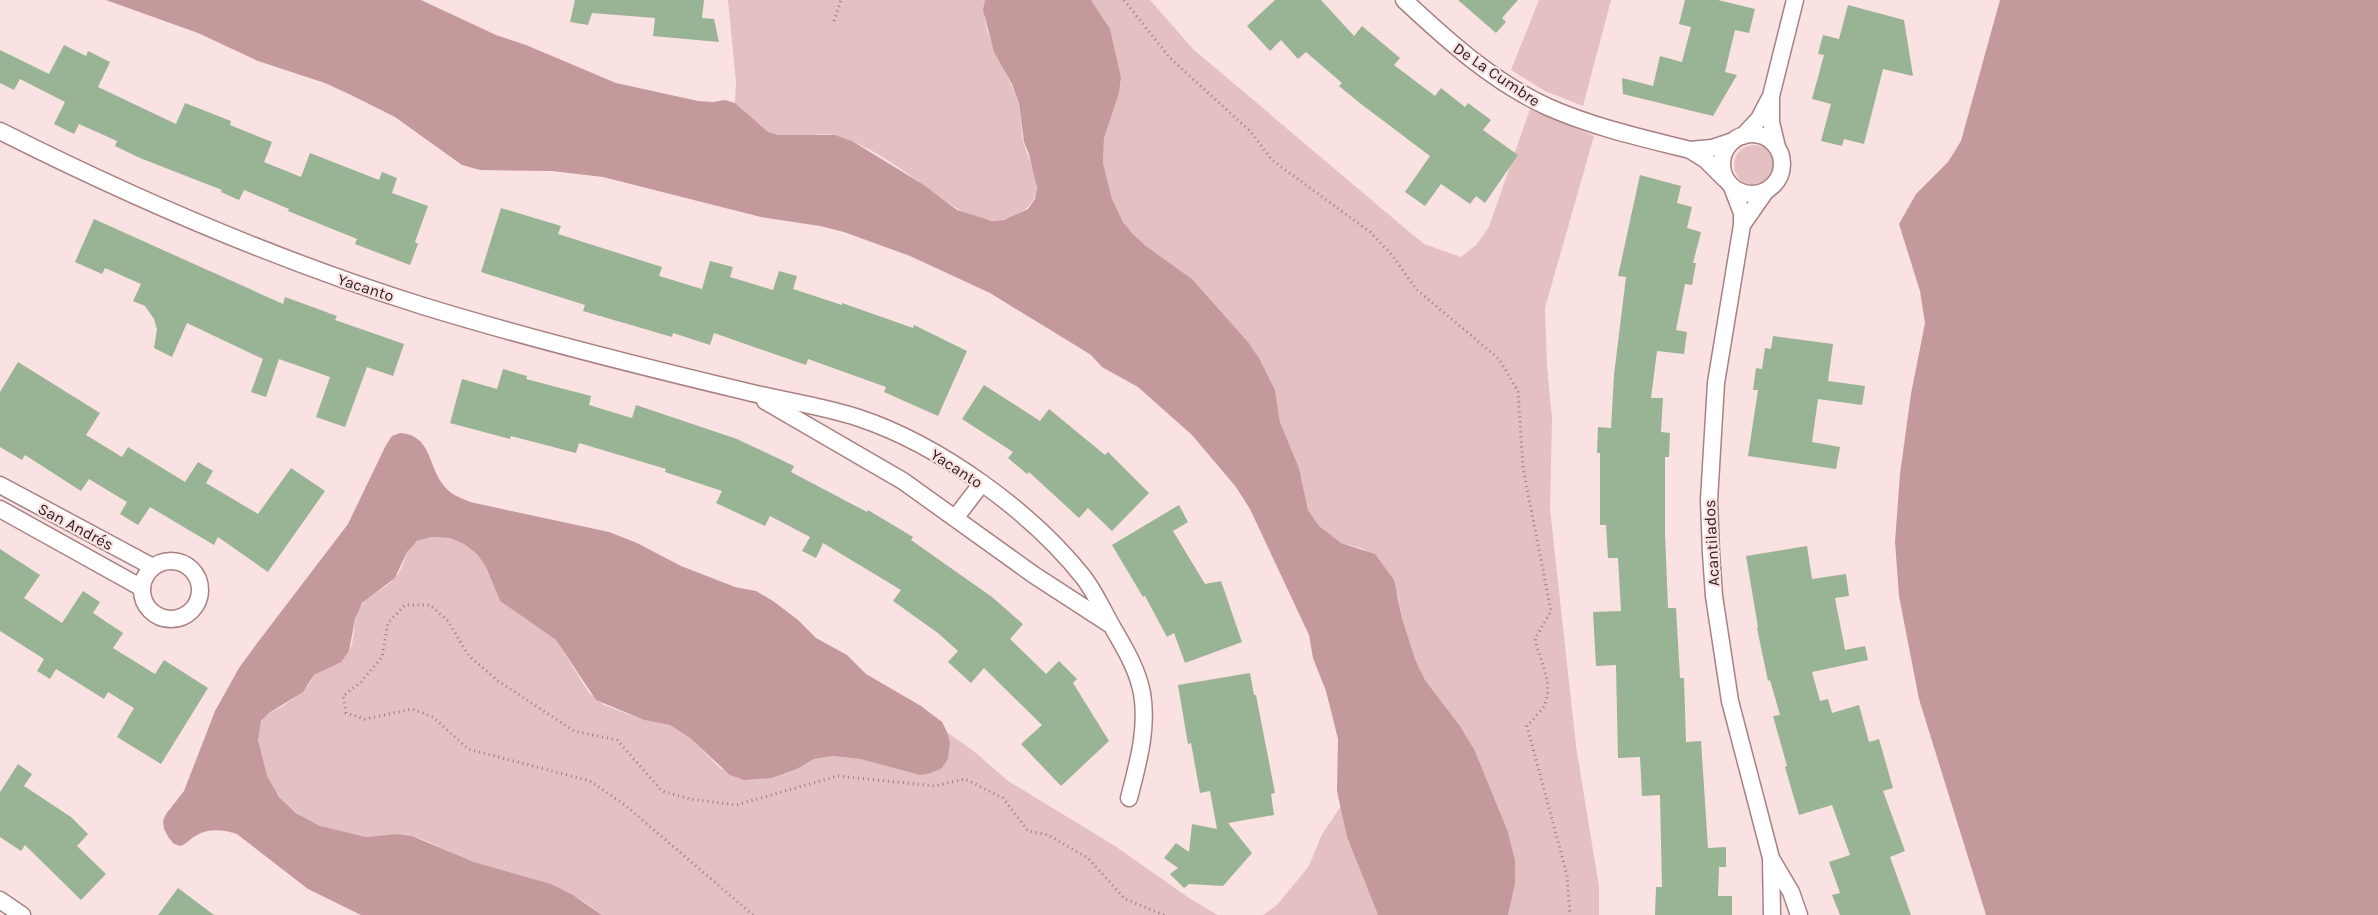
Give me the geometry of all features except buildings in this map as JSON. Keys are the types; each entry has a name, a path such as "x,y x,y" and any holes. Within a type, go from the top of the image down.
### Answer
{"street":[{"name":"De La Cumbre","path":"1404,0 1451,43 1486,70 1546,106 1584,122 1690,150"},
{"path":"1742,225 1742,213 1722,164 1724,155 1738,138 1759,119 1771,96 1795,0"},
{"path":"1742,225 1765,192 1772,187 1781,172 1781,155 1777,147 1771,122 1771,96"},
{"name":"Yacanto","path":"0,131 130,194 312,270 528,336 861,419 920,444 982,483 1032,523 1055,545 1085,579 1100,601 1111,625 1123,643 1136,673 1143,708 1144,730 1128,798"},
{"path":"1690,150 1712,148 1738,138 1762,136 1777,147"},
{"path":"1690,150 1706,160 1730,184 1748,194 1765,192"},
{"name":"Acantilados","path":"1742,225 1716,383 1709,500 1711,553 1714,596 1730,701 1771,858 1772,915"},
{"name":"Yacanto","path":"749,392 903,481 1034,574 1111,625"},
{"path":"956,517 982,483"},
{"name":"San Andrés","path":"0,485 153,567"},
{"name":"San Andrés","path":"0,509 142,588"},
{"path":"171,561 189,567 199,584 197,603 191,611 182,616 163,618 147,606 143,598 142,588 147,573 153,567 171,561"},
{"name":"Acantilados","path":"1771,858 1791,892 1799,915"},
{"path":"0,900 22,915"}],"path":[{"path":"834,21 841,0"},
{"path":"1124,0 1170,58 1250,131 1272,160 1370,232 1392,256 1416,289 1499,358 1518,391 1523,468 1551,611 1534,639 1538,658 1549,683 1544,705 1528,726 1567,875 1570,915"},
{"path":"753,915 625,805 590,780 468,749 433,717 412,709 366,719 346,713 343,696 360,682 382,657 388,623 405,605 430,605 448,621 469,656 498,681 574,731 617,740 662,791 690,799 736,805 838,776 936,786 965,779 1003,798 1028,831 1048,835 1088,858 1125,899 1164,915"}],"shaded area":[{"path":"106,0 421,0 496,35 526,45 616,83 698,101 713,102 725,100 735,103 768,132 778,135 835,135 852,141 924,185 957,210 992,221 1004,220 1028,209 1035,199 1037,188 1029,154 1024,142 1019,104 1012,84 994,52 983,10 985,0 1091,0 1110,29 1121,77 1119,93 1104,138 1103,163 1112,199 1123,222 1133,234 1146,246 1192,279 1248,342 1259,358 1275,390 1280,422 1299,468 1308,510 1319,526 1341,543 1375,554 1394,580 1402,618 1415,659 1425,680 1460,726 1475,751 1508,832 1515,860 1515,884 1508,915 1378,915 1347,837 1337,791 1338,739 1326,691 1313,658 1309,635 1250,509 1236,487 1192,435 1138,387 1102,367 1091,355 990,293 910,256 844,232 820,226 761,217 603,177 552,171 480,170 462,165 395,117 351,95 325,83 258,61 198,33"},
{"path":"728,0 985,0 984,14 986,27 990,40 1014,90 1020,113 1024,144 1035,177 1035,196 1031,204 1022,212 1001,220 974,217 950,204 878,154 850,140 820,134 785,137 769,133 735,103 736,82"},
{"path":"1091,0 1150,0 1193,49 1407,230 1424,244 1461,257 1476,245 1489,227 1530,109 1594,136 1545,308 1547,366 1552,419 1550,509 1576,746 1599,887 1599,915 1508,915 1515,884 1515,860 1508,832 1475,751 1460,726 1425,680 1415,659 1402,618 1398,595 1364,549 1341,543 1330,536 1319,526 1308,510 1299,468 1280,422 1275,390 1259,358 1248,342 1192,279 1146,246 1123,222 1112,199 1103,163 1104,138 1119,93 1121,77 1110,29"},
{"path":"1539,0 1611,0 1583,106 1545,91 1511,70"},
{"path":"2000,0 2378,0 2378,915 1986,915 1919,699 1899,596 1895,542 1900,474 1911,394 1925,323 1920,291 1899,224 1916,194 1948,162 1961,141"},
{"path":"1754,145 1768,151 1774,165 1768,179 1754,185 1740,179 1734,165 1740,151"},
{"path":"400,433 418,439 428,453 444,486 460,498 470,502 609,532 637,543 681,566 735,587 756,591 773,601 798,620 816,638 847,655 866,674 921,706 942,722 950,742 948,759 942,768 920,775 860,759 833,756 814,759 797,769 772,778 744,780 730,775 690,738 670,725 644,720 596,700 556,640 500,601 486,567 477,554 464,544 450,538 431,537 417,541 407,552 395,578 362,603 355,619 349,651 341,662 314,675 303,692 269,713 261,721 258,740 267,776 279,797 296,813 320,826 366,837 398,834 412,836 474,862 551,884 573,895 602,915 361,915 308,889 237,834 207,831 195,836 181,846 174,844 164,829 163,821 166,814 184,791 215,711 239,668 348,524 386,445 392,436"},
{"path":"431,537 450,538 464,544 477,554 486,567 500,601 556,640 589,693 604,705 644,720 670,725 690,738 721,769 772,778 797,769 814,759 833,756 860,759 920,775 950,742 947,732 976,753 1008,781 1115,846 1192,900 1218,915 602,915 588,904 558,888 525,876 474,862 412,836 367,837 351,835 320,826 292,809 271,785 261,759 259,747 258,735 261,723 266,716 299,694 315,675 346,656 353,641 356,616 361,606 394,579 403,566 409,549 413,544"},
{"path":"1341,806 1347,837 1378,915 1263,915 1277,905 1309,866 1321,836"}]}
